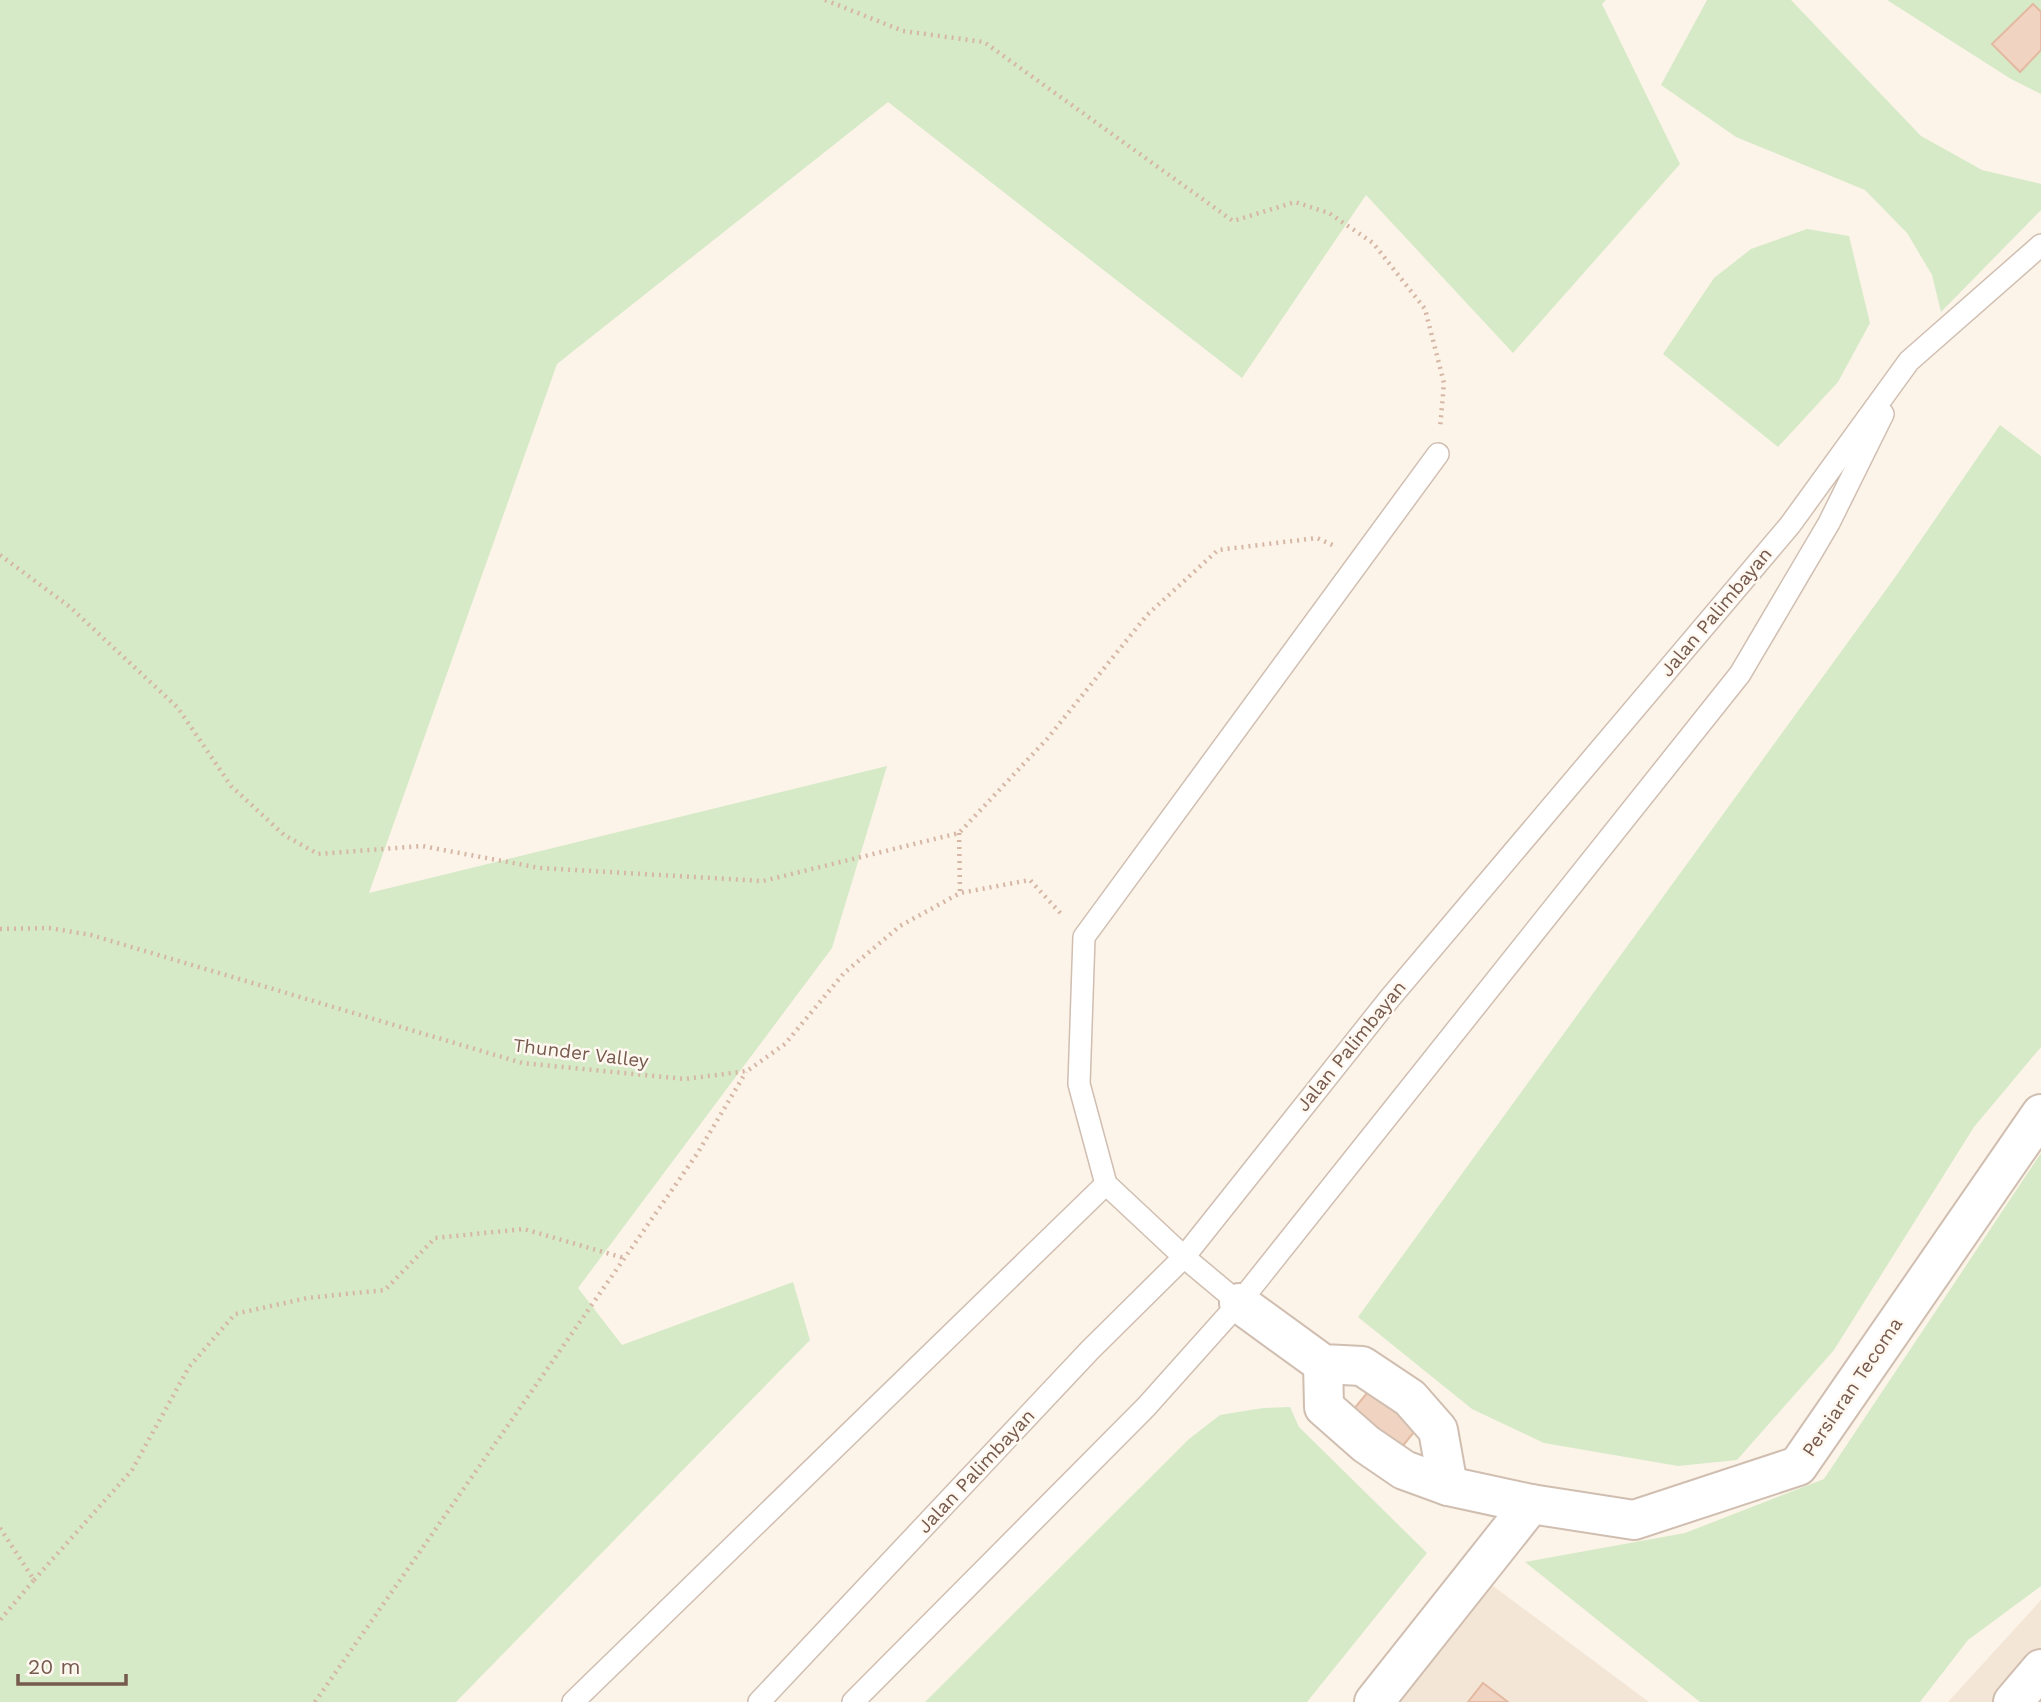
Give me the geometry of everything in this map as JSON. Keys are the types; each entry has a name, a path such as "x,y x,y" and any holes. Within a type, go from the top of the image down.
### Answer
{"street":[{"name":"Persiaran Tecoma","path":"1323,1364 1324,1407 1366,1444 1404,1470 1448,1486 1531,1504 1634,1520 1798,1466 2041,1114"},
{"path":"1239,1303 1323,1364 1363,1366 1410,1398 1438,1430 1448,1486"},
{"path":"1374,1702 1531,1504"},
{"path":"2013,1702 2041,1669"}],"lane":[{"name":"Jalan Palimbayan","path":"759,1702 1090,1350 1184,1257 1390,998 1790,525 1909,361 2041,245"},
{"name":"Jalan Palimbayan","path":"853,1702 1146,1407 1239,1303 1740,674 1829,523 1909,361"},
{"path":"1239,1303 1184,1257 1106,1184 1079,1084 1084,937 1438,454"},
{"path":"573,1702 1106,1184"}],"path":[{"path":"825,0 902,31 984,41 1233,221 1295,202 1329,213 1373,243 1425,309 1444,383 1438,454"},
{"path":"0,555 70,607 178,708 231,786 285,835 318,853 422,846 540,868 763,881 958,833 1047,739 1147,615 1218,550 1317,538 1362,558"},
{"path":"958,833 960,893"},
{"name":"Thunder Valley","path":"0,929 49,928 91,935 522,1063 685,1079 747,1071 785,1044 844,973 900,926 960,893 1030,880 1084,937"},
{"path":"314,1702 697,1154 747,1071"},
{"path":"0,1620 132,1470 189,1367 235,1314 307,1298 385,1290 435,1238 524,1228 624,1258"},
{"path":"0,1528 34,1580"}],"shaded area":[{"path":"1493,1586 1649,1702 1391,1702"},
{"path":"2041,1600 2041,1702 1948,1702"}],"green space":[{"path":"0,0 1606,0 1602,4 1680,164 1513,353 1366,195 1242,378 888,102 557,364 369,893 887,766 832,948 578,1288 622,1345 793,1282 810,1340 456,1702 0,1702"},
{"path":"1707,0 1791,0 1921,136 1982,170 2041,184 2041,210 1941,312 1932,275 1907,233 1865,190 1736,137 1661,85"},
{"path":"1887,0 2041,0 2041,94 2011,79"},
{"path":"1807,229 1849,236 1870,323 1838,382 1778,447 1663,354 1714,278 1751,249"},
{"path":"2000,425 2041,456 2041,1047 1974,1127 1834,1350 1737,1460 1678,1466 1544,1443 1472,1409 1358,1317 1896,576"},
{"path":"2041,1153 2041,1586 1968,1640 1920,1702 1700,1702 1525,1562 1685,1533 1824,1479"},
{"path":"1290,1407 1299,1427 1427,1553 1307,1702 925,1702 1189,1439 1220,1415"}],"building":[{"path":"2033,4 2041,12 2041,50 2020,72 1992,44"},
{"path":"1372,1387 1419,1426 1401,1448 1353,1410"},
{"path":"1483,1683 1508,1702 1468,1702"}]}
